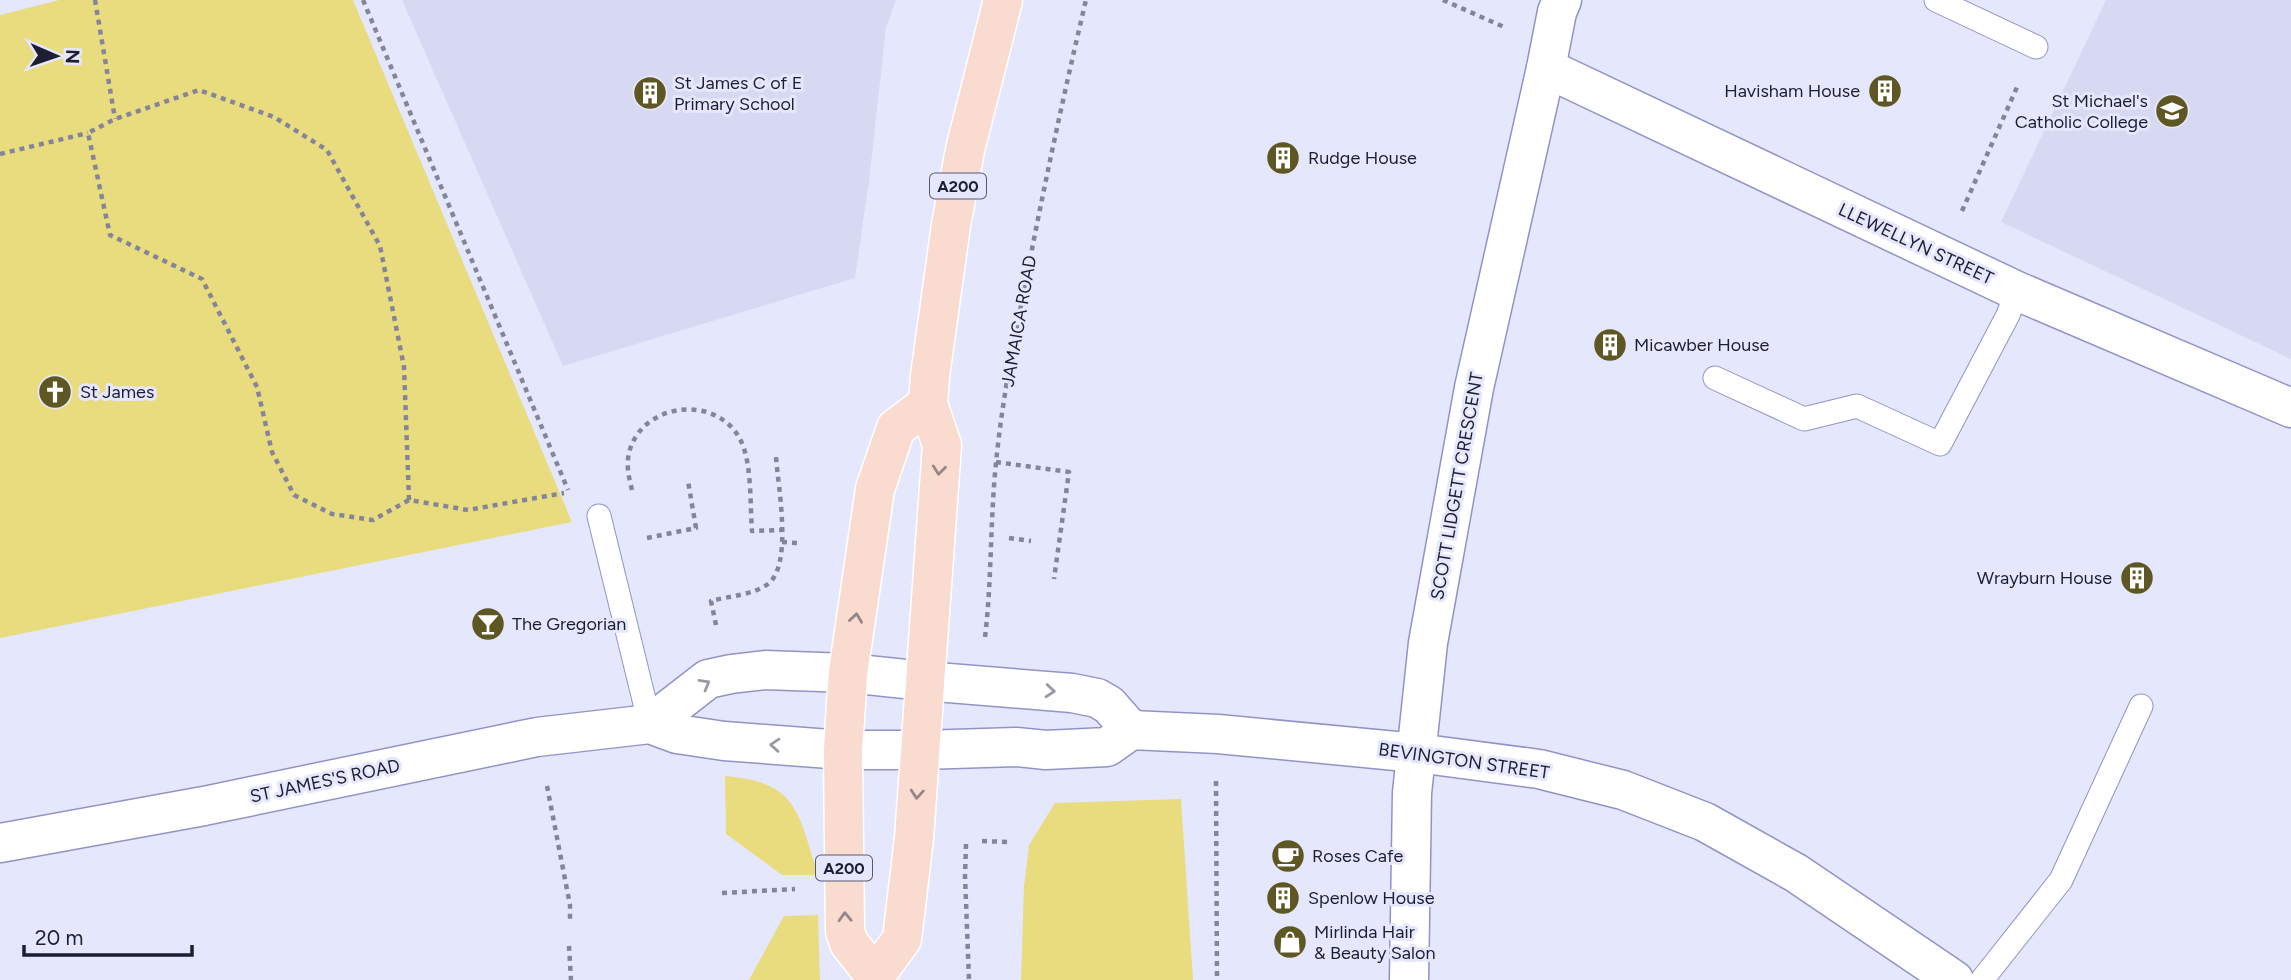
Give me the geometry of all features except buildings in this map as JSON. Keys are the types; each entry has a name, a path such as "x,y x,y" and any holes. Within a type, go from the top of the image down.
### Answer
{"main road":[{"name":"A200","path":"928,404 896,428 875,489 848,673 843,750 845,931 849,943 876,978 902,939 914,838 942,445 928,404 951,225 987,57 1003,0"}],"street":[{"name":"SCOTT LIDGETT CRESCENT","path":"1409,980 1412,793 1428,643 1474,388 1557,12 1562,0"},
{"name":"LLEWELLYN STREET","path":"1548,58 1937,254 2291,408"},
{"path":"650,724 708,679 765,670 848,673 1072,693 1097,698 1110,705 1131,730 1107,747 921,750"},
{"name":"ST JAMES'S ROAD","path":"0,843 204,806 537,737 650,724 677,734 724,741 843,750 921,750"},
{"name":"BEVINGTON STREET","path":"1131,730 1218,734 1417,753 1539,769 1623,790 1705,822 1796,873 1954,980"}],"lane":[{"path":"1936,0 2036,47"},
{"path":"1715,377 1804,419 1857,406 1940,444 2008,315 2017,291"},
{"path":"600,516 650,724"},
{"path":"1982,980 2061,880 2141,705"}],"path":[{"path":"95,0 116,119"},
{"path":"88,133 110,235 202,279 257,387 272,452 294,495 332,514 373,520 409,500 468,510 568,492 363,0"},
{"name":"JAMAICA ROAD","path":"984,647 991,589 996,462 1009,370 1047,169 1086,0"},
{"path":"1443,0 1548,58"},
{"path":"1937,254 1964,208 2036,47"},
{"path":"0,154 88,133 116,119 199,90 274,117 327,150 380,246 404,367 409,500"},
{"path":"633,495 627,472 629,452 640,431 658,415 681,408 704,410 725,421 741,439 747,458 752,531 781,530"},
{"path":"716,625 711,601 749,592 771,582 779,567 782,542 776,457"},
{"path":"996,462 1069,472 1054,579"},
{"path":"647,538 696,528 688,481"},
{"path":"1009,538 1031,541"},
{"path":"782,542 797,543"},
{"path":"1217,980 1218,734"},
{"path":"537,737 570,905 570,919"},
{"path":"966,840 969,980"},
{"path":"982,841 1008,842"},
{"path":"722,892 808,888"},
{"path":"569,946 571,980"}],"shaded area":[{"path":"59,0 353,0 572,522 0,638 0,15"},
{"path":"402,0 896,0 886,27 855,278 563,366"},
{"name":"St Michael's Catholic College","path":"2106,0 2291,0 2291,359 2001,222"},
{"path":"725,776 768,785 792,804 818,875 782,875 726,834"},
{"path":"1181,799 1193,980 1021,980 1024,887 1029,845 1055,803"},
{"path":"818,915 820,980 749,980 784,916"}],"place":[{"name":"Havisham House","path":"1885,91"},
{"name":"St James C of E Primary School","path":"650,93"},
{"name":"St Michael's Catholic College","path":"2172,111"},
{"name":"Rudge House","path":"1283,158"},
{"name":"Micawber House","path":"1610,345"},
{"name":"St James","path":"55,392"},
{"name":"Wrayburn House","path":"2137,578"},
{"name":"The Gregorian","path":"488,624"},
{"name":"Roses Cafe","path":"1288,856"},
{"name":"Spenlow House","path":"1283,898"},
{"name":"Mirlinda Hair & Beauty Salon","path":"1290,942"}]}
